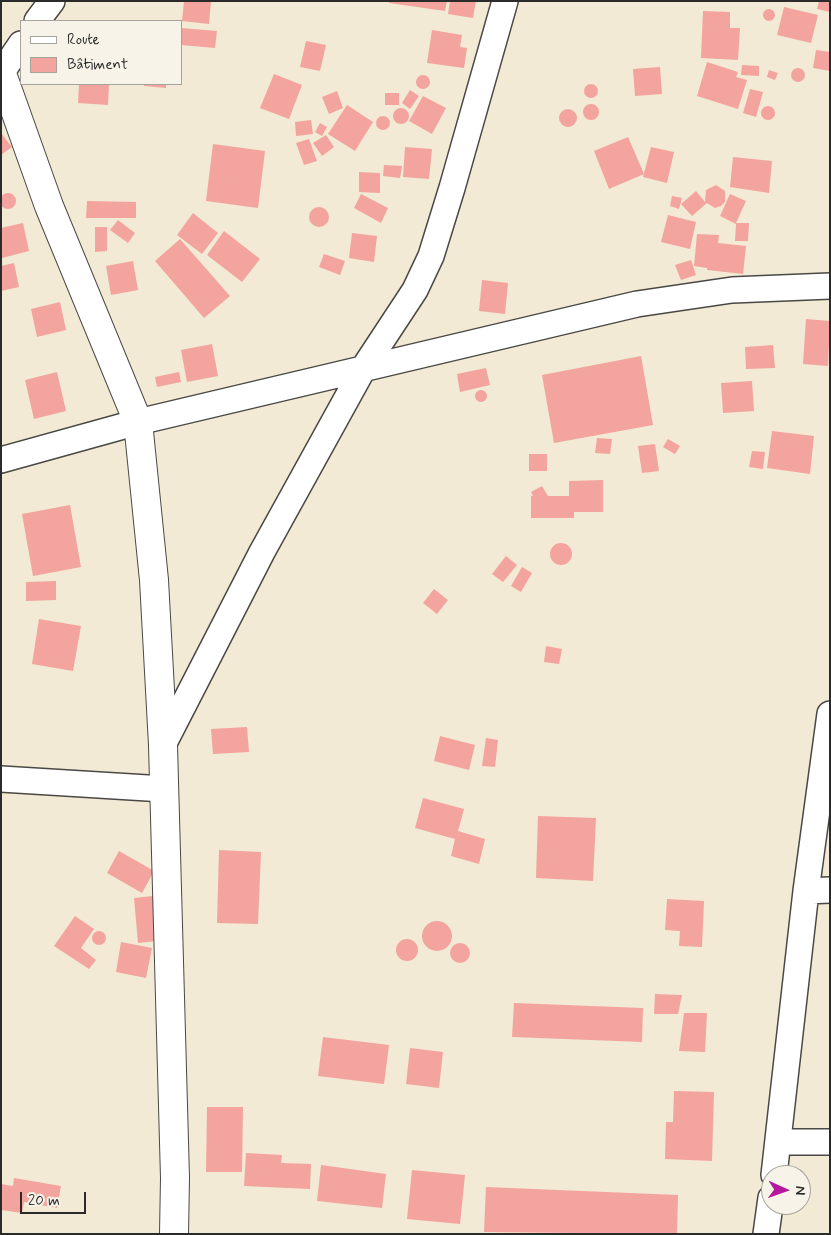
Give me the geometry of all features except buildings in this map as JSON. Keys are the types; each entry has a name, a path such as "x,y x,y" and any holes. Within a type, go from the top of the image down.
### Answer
{"main road":[{"path":"1,72 49,206 138,422 154,580 164,745 175,1178 174,1234"}],"street":[{"path":"39,20 52,1"},
{"path":"164,745 262,552 363,368 415,290 431,256 505,1"},
{"path":"1,72 20,45"},
{"path":"1,460 138,422 636,304 732,290 830,286"},
{"path":"776,1165 818,890 830,714"},
{"path":"1,779 164,789"},
{"path":"779,1142 830,1142"},
{"path":"766,1234 769,1215"}]}
